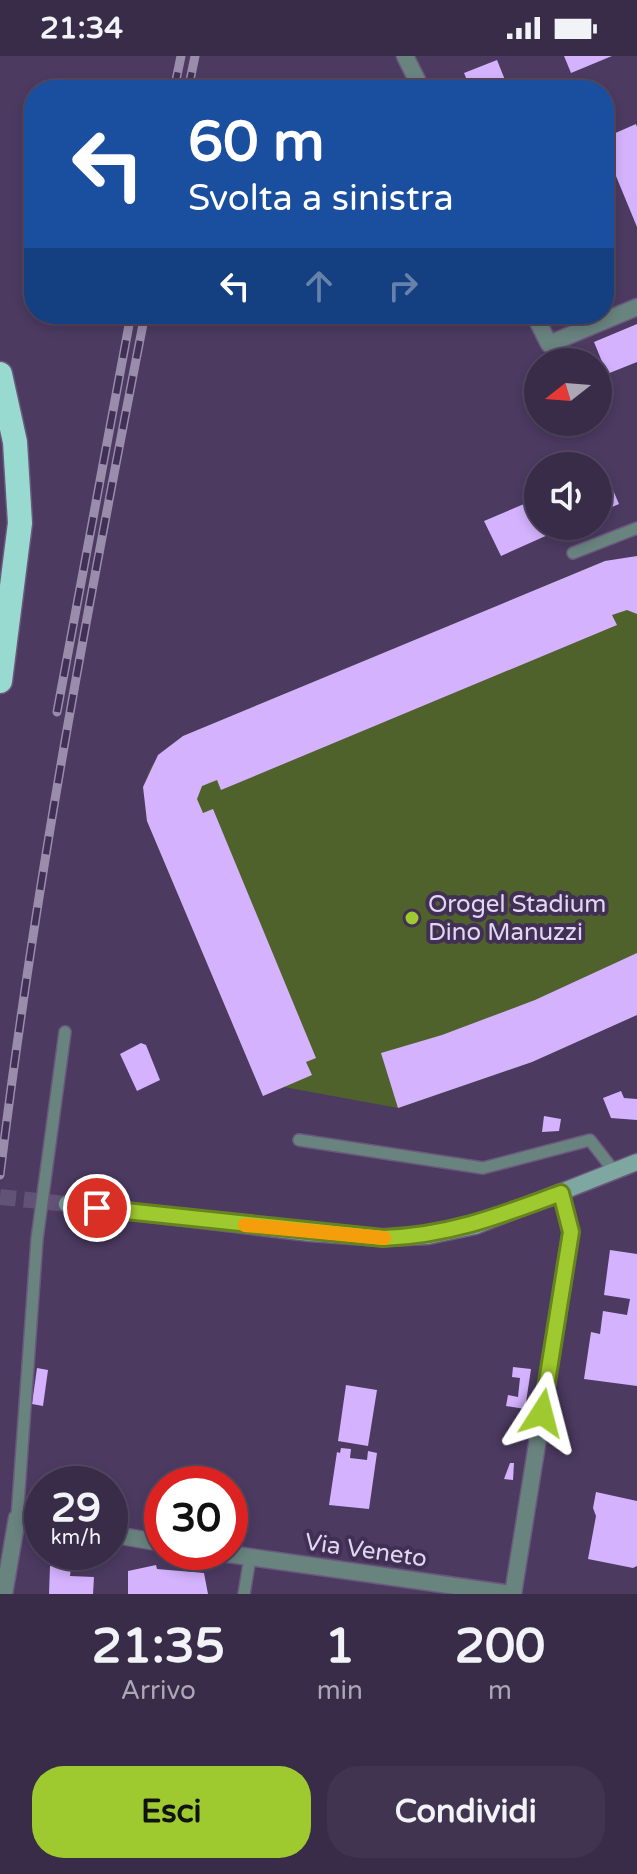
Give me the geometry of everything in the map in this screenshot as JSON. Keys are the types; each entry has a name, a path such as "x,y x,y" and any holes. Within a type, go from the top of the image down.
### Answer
{"highway":[{"path":"0,374 15,442 20,523 0,681"}],"main road":[{"path":"67,1204 383,1238 428,1236 475,1226 637,1162"}],"street":[{"path":"405,56 417,80"},
{"path":"614,317 637,307"},
{"path":"539,324 549,344 597,324"},
{"path":"512,1594 571,1232 561,1193"},
{"path":"4,1594 17,1518 24,1519"},
{"name":"Via Veneto","path":"250,1558 512,1594"}],"lane":[{"path":"573,553 637,528"},
{"path":"17,1518 37,1239 65,1032"},
{"path":"299,1140 483,1168 590,1140 614,1171"},
{"path":"244,1594 250,1558"}],"green space":[{"name":"Orogel Stadium Dino Manuzzi","path":"637,557 637,1015 532,1062 398,1108 284,1087 263,1096 147,821 146,782 154,763 183,736 605,561"}],"building":[{"path":"564,56 612,56 571,73"},
{"path":"497,60 505,80 467,80 464,73"},
{"path":"636,124 637,227 614,171 614,134"},
{"path":"637,324 637,362 612,372 612,348 596,348 594,342"},
{"path":"612,488 619,504 612,507"},
{"path":"524,504 524,540 537,540 501,556 484,521"},
{"path":"637,556 637,614 627,610 612,615 617,625 221,790 217,780 202,786 197,799 203,813 213,809 316,1058 306,1062 312,1075 263,1096 147,821 143,787 158,755 183,736 605,561"},
{"path":"637,953 637,1015 532,1062 398,1108 381,1053 442,1035 535,1000"},
{"path":"141,1043 146,1045 160,1080 137,1091 120,1054"},
{"path":"621,1091 624,1098 637,1099 637,1120 611,1118 603,1098"},
{"path":"544,1116 561,1119 559,1131 542,1132"},
{"path":"610,1250 637,1254 637,1386 584,1379 591,1332 600,1334 603,1311 627,1315 630,1299 604,1295"},
{"path":"513,1367 531,1369 525,1409 506,1406 508,1395 518,1397 520,1378 512,1377"},
{"path":"37,1368 48,1370 43,1406 32,1404"},
{"path":"346,1385 377,1390 368,1446 338,1441"},
{"path":"341,1448 351,1449 350,1458 367,1460 368,1451 377,1453 369,1509 329,1505 337,1452 340,1453"},
{"path":"510,1463 514,1463 513,1480 504,1479"},
{"path":"596,1492 637,1501 637,1566 633,1568 588,1559 596,1516 593,1508"},
{"path":"144,1568 144,1570 204,1573 208,1594 128,1594 128,1571"},
{"path":"50,1570 71,1570 70,1576 94,1577 93,1594 49,1594"}],"tunnel":[{"path":"0,1197 67,1204"}],"railway":[{"path":"176,80 181,56"},
{"path":"190,80 195,56"},
{"path":"57,712 129,324"},
{"path":"0,1175 46,851 143,324"}],"slow traffic":[{"path":"245,1225 384,1238"}],"place":[{"name":"Orogel Stadium Dino Manuzzi","path":"412,918"}],"route":[{"path":"97,1208 310,1233 383,1238 428,1236 475,1226 561,1193 571,1232 542,1413"}]}
